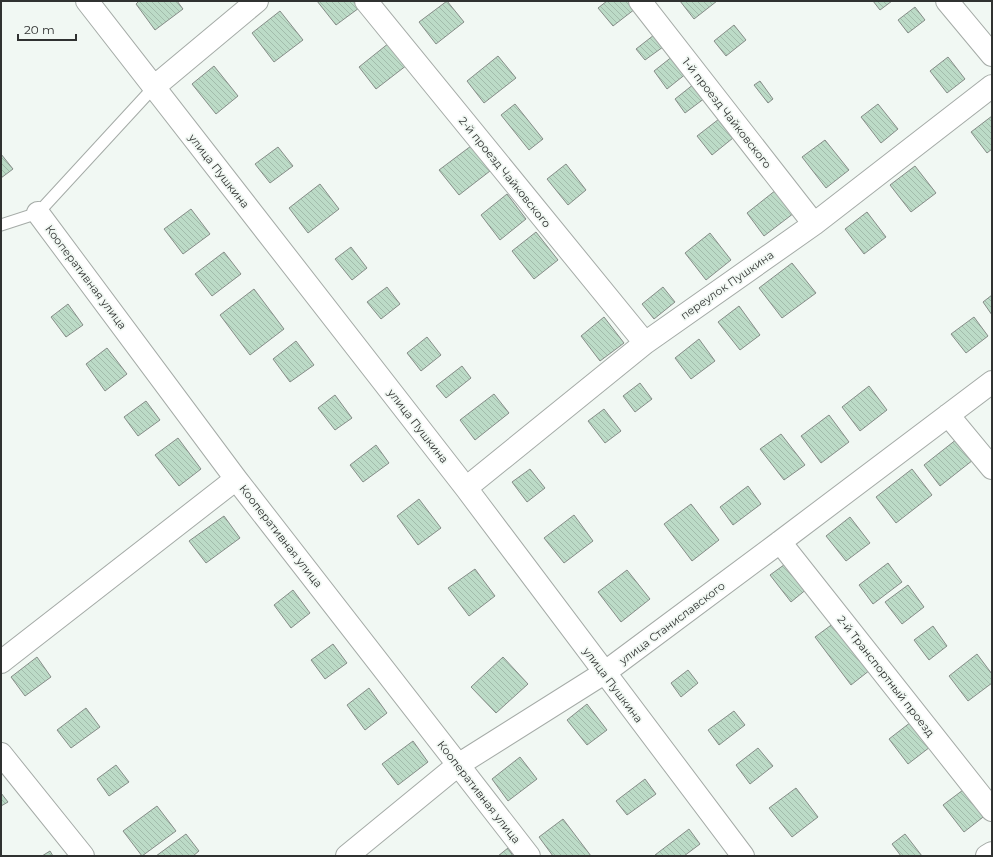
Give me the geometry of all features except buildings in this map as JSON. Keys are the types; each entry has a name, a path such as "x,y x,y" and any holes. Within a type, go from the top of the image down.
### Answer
{"street":[{"name":"улица Пушкина","path":"87,1 466,488 743,856"},
{"path":"154,87 258,1"},
{"name":"2-й проезд Чайковского","path":"366,1 645,343"},
{"name":"1-й проезд Чайковского","path":"640,1 814,224"},
{"path":"947,1 992,55"},
{"name":"переулок Пушкина","path":"466,488 645,343 814,224 992,86"},
{"name":"Кооперативная улица","path":"38,213 236,479 529,856"},
{"name":"улица Станиславского","path":"347,856 458,765 604,673 992,382"},
{"path":"948,415 992,468"},
{"path":"1,662 236,479"},
{"name":"2-й Транспортный проезд","path":"780,542 992,810"},
{"path":"1,754 83,856"},
{"path":"987,856 992,853"}],"lane":[{"path":"1,225 38,213 154,87"}]}
